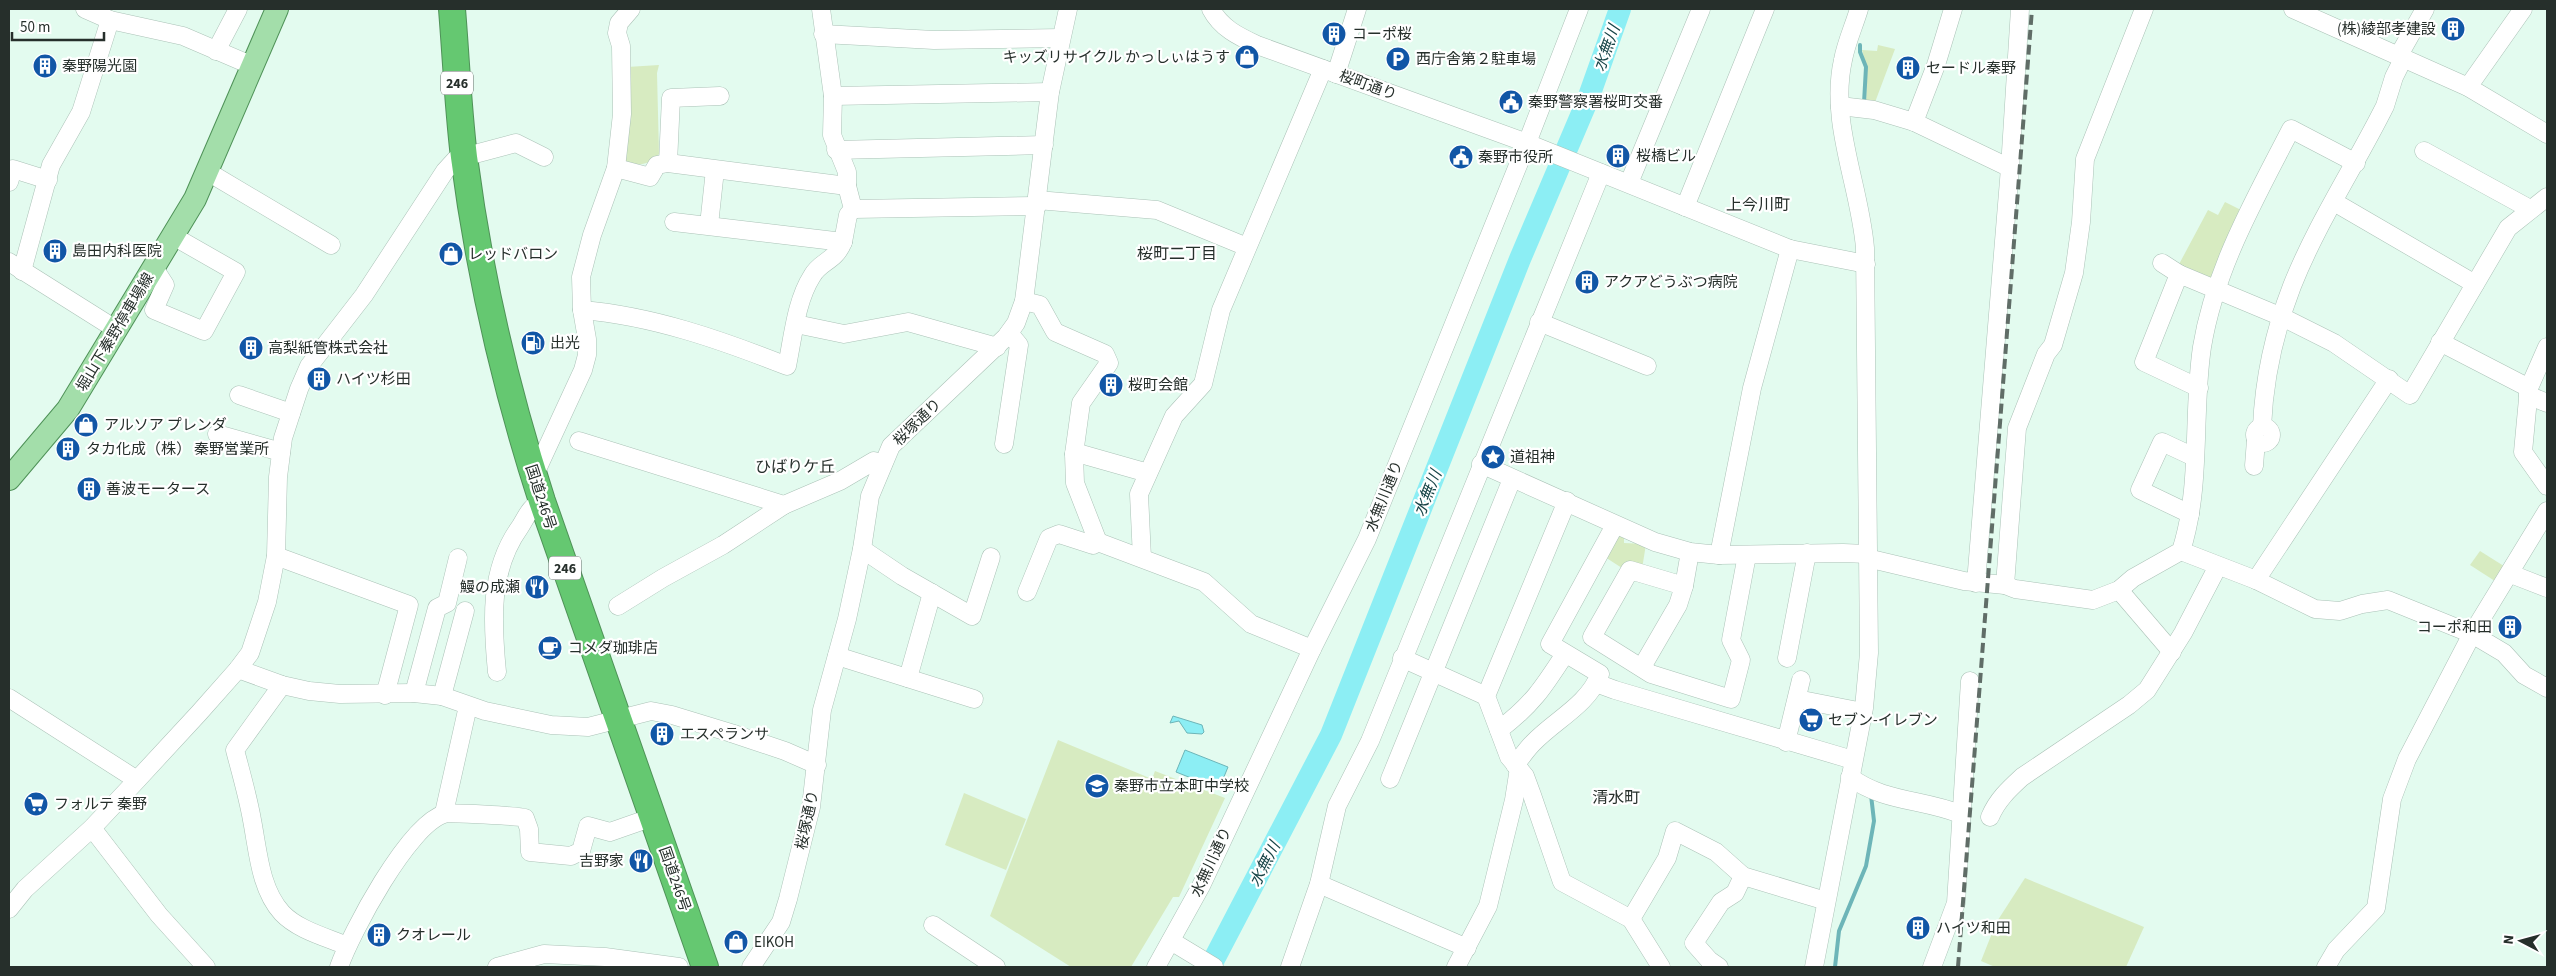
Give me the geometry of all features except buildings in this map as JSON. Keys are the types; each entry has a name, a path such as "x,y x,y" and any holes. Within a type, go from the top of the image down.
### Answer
{"highway":[{"name":"国道246号","path":"452,9 464,158 491,310 534,476 705,967"}],"main road":[{"name":"堀山下秦野停車場線","path":"9,479 68,409 173,236 208,172 277,9"}],"street":[{"path":"216,51 238,9"},
{"path":"534,476 583,370 587,356 587,339 581,292 584,263 616,168 622,114 621,46 617,33 619,23 631,9"},
{"path":"582,310 604,312 719,339 787,366 804,290 813,274 839,253 848,215 852,209 847,186 847,172 836,150 832,135 833,96 821,9"},
{"name":"桜塚通り","path":"751,967 781,922 811,807 822,710 837,656 862,549 870,496 883,464 891,446 997,347 1016,323 1024,301 1050,92 1068,9"},
{"name":"桜町通り","path":"1211,9 1230,31 1257,45 1531,144 1790,248 1866,264"},
{"path":"1142,558 1139,494 1174,416 1203,384 1221,310 1247,247 1330,71 1357,9"},
{"name":"水無川通り","path":"1156,967 1176,944 1312,648 1367,539 1531,144 1579,9"},
{"path":"1629,183 1701,9"},
{"path":"1685,207 1765,9"},
{"path":"1914,122 1936,65 1953,9"},
{"path":"1976,582 2010,168 2020,9"},
{"path":"2005,585 2017,428 2046,354 2053,344 2074,273 2081,222 2085,159 2144,9"},
{"path":"2254,466 2267,376 2292,285 2385,106 2402,56 2425,9"},
{"path":"2468,87 2523,9"},
{"path":"91,10 110,20 183,36 253,66"},
{"path":"2298,10 2468,87 2547,134"},
{"path":"1814,967 1863,712 1869,653 1866,264 1864,226 1840,106 1843,60 1854,13"},
{"path":"110,20 81,112 51,165 48,180 15,266 117,330"},
{"path":"823,34 934,41 1062,38"},
{"path":"833,96 1050,92"},
{"path":"668,162 672,98 721,96"},
{"path":"1840,106 1874,110 1914,122 2010,168"},
{"path":"1481,464 1655,542 1690,552 1719,555 1807,553 1867,556 1976,582 2005,585 2015,589 2087,600 2100,598 2120,590 2134,578 2181,551 2190,514 2202,348 2217,289 2235,239 2291,129 2356,163"},
{"path":"9,908 25,889 92,828 238,669 250,653 259,630 276,556 278,477 281,452 291,413 309,366 364,295 448,166 452,162 516,143 544,157"},
{"path":"836,150 1044,145"},
{"path":"2424,151 2530,209"},
{"path":"616,168 650,177 657,166 668,162 715,170 847,186"},
{"path":"9,182 13,169 48,180"},
{"path":"709,226 715,170"},
{"path":"208,172 331,245"},
{"path":"1290,967 1319,884 1338,806 1370,741 1599,172"},
{"path":"2162,263 2179,274 2282,317 2334,342 2410,395 2508,228 2547,197"},
{"path":"2334,202 2475,284"},
{"path":"852,209 1037,203 1157,210 1199,229 1247,247"},
{"path":"674,222 843,242"},
{"path":"154,268 165,285 154,310 204,331 236,272 173,236"},
{"path":"1719,555 1752,388 1790,248"},
{"path":"2179,274 2144,362 2199,388"},
{"path":"1024,301 1040,305 1055,332 1105,354 1110,363 1082,403 1074,454 1075,484 1098,542 1204,582 1251,624 1312,648"},
{"path":"796,324 844,334 908,322 997,347"},
{"path":"1539,322 1647,366"},
{"path":"1004,444 1019,345 1009,333"},
{"path":"2440,342 2529,391 2547,403"},
{"path":"2547,347 2529,391 2523,452 2547,486"},
{"path":"2256,580 2389,379"},
{"path":"239,395 291,413"},
{"path":"217,434 281,452"},
{"path":"579,441 784,505"},
{"path":"2190,514 2140,490 2162,442 2194,456"},
{"path":"1074,454 1081,454 1148,473"},
{"path":"618,606 663,578 723,546 784,505 840,481 874,461 883,464"},
{"path":"1390,779 1512,479"},
{"path":"497,672 492,616 504,551 531,507 542,501"},
{"path":"1567,501 1486,696 1509,756 1517,766 1532,795 1562,882 1631,920 1661,967"},
{"path":"2326,967 2336,950 2376,908 2392,799 2407,759 2472,634 2547,511"},
{"path":"1456,967 1488,906 1514,800 1517,766 1532,744 1584,700 1600,674 1550,644 1615,524"},
{"path":"1027,592 1049,538 1059,534 1093,545 1098,542"},
{"path":"862,549 972,616 991,557"},
{"path":"2181,551 2256,580 2315,608 2340,611 2362,604 2388,600 2472,634 2504,653 2524,675 2547,688"},
{"path":"1642,667 1678,605 1684,586 1690,552"},
{"path":"1787,658 1807,553"},
{"path":"1684,586 1630,570 1592,637 1651,674 1731,699 1741,660 1731,640 1747,555"},
{"path":"276,556 409,605 385,695"},
{"path":"414,693 437,608 447,603 458,558"},
{"path":"1990,817 1994,808 2007,791 2022,777 2129,705 2147,690 2172,652 2218,566"},
{"path":"2516,576 2547,588"},
{"path":"2120,590 2172,652"},
{"path":"908,678 932,593"},
{"path":"447,603 464,611 492,616"},
{"path":"442,696 464,611"},
{"path":"1499,730 1525,711 1542,691 1565,654"},
{"path":"837,656 974,699"},
{"path":"1402,658 1486,696"},
{"path":"238,669 282,685 340,694 385,695 414,693 442,696 551,725 588,727 650,711 672,715 785,750 817,765"},
{"path":"1786,742 1801,680"},
{"path":"1932,967 1956,903 1960,814 1970,681"},
{"path":"1596,683 1786,742 1852,768 1863,787 1896,799 1960,814"},
{"path":"282,685 235,750 252,820 258,855 274,903 284,914 298,924 347,946"},
{"path":"9,698 137,780"},
{"path":"1797,699 1863,712"},
{"path":"339,967 347,946 394,862 430,824 444,813 473,703"},
{"path":"444,813 525,818 529,829 530,852 571,856 581,851 588,826 610,832 653,817"},
{"path":"92,828 159,915 206,967"},
{"path":"1631,920 1667,858 1675,831 1716,852 1743,876 1826,901"},
{"path":"1719,967 1708,960 1694,942 1721,902 1735,893 1743,876"},
{"path":"1319,884 1467,948"},
{"path":"933,925 996,967"},
{"path":"1176,944 1214,967"},
{"path":"497,967 544,954 605,957 679,967"}],"green space":[{"path":"1878,45 1895,49 1874,105 1866,104 1867,69 1862,50 1877,51"},
{"path":"659,65 657,73 659,154 651,161 643,164 624,162 627,67"},
{"path":"2225,202 2243,211 2214,280 2177,268 2208,210 2218,215"},
{"path":"1624,535 1624,543 1646,544 1642,569 1625,570 1605,557 1616,537"},
{"path":"2480,551 2507,568 2498,583 2470,565"},
{"path":"1058,740 1152,779 1155,771 1225,798 1179,897 1173,897 1131,967 1071,967 990,916"},
{"path":"964,793 1026,819 1006,870 945,845"},
{"path":"2025,878 2144,927 2126,967 1995,967 1981,961 1996,923"}],"water":[{"path":"1173,716 1202,725 1204,732 1202,734 1187,733 1179,721 1170,723"},
{"path":"1185,750 1228,767 1219,789 1176,772"}],"waterway":[{"name":"水無川","path":"1210,967 1331,735 1520,259 1588,99 1620,9"},
{"path":"1860,45 1860,52 1866,67 1864,103"},
{"path":"1835,967 1839,931 1866,866 1874,821 1871,795"}],"railway":[{"path":"1958,967 2032,9"}],"place":[{"name":"(株)綾部孝建設","path":"2453,29"},
{"name":"コーポ桜","path":"1334,34"},
{"name":"キッズリサイクル かっしぃはうす","path":"1247,57"},
{"name":"西庁舎第２駐車場","path":"1398,59"},
{"name":"秦野陽光園","path":"45,66"},
{"name":"セードル秦野","path":"1908,68"},
{"name":"秦野警察署桜町交番","path":"1511,102"},
{"name":"桜橋ビル","path":"1618,156"},
{"name":"秦野市役所","path":"1461,157"},
{"name":"島田内科医院","path":"55,251"},
{"name":"レッドバロン","path":"451,254"},
{"name":"アクアどうぶつ病院","path":"1587,282"},
{"name":"出光","path":"533,343"},
{"name":"高梨紙管株式会社","path":"251,348"},
{"name":"ハイツ杉田","path":"319,379"},
{"name":"桜町会館","path":"1111,385"},
{"name":"アルソア プレンダ","path":"86,425"},
{"name":"タカ化成（株） 秦野営業所","path":"68,449"},
{"name":"道祖神","path":"1493,457"},
{"name":"善波モータース","path":"89,489"},
{"name":"鰻の成瀬","path":"537,587"},
{"name":"コーポ和田","path":"2510,627"},
{"name":"コメダ珈琲店","path":"550,648"},
{"name":"セブン-イレブン","path":"1811,720"},
{"name":"エスペランサ","path":"662,734"},
{"name":"秦野市立本町中学校","path":"1097,786"},
{"name":"フォルテ 秦野","path":"36,804"},
{"name":"吉野家","path":"641,861"},
{"name":"ハイツ和田","path":"1918,928"},
{"name":"クオレール","path":"379,935"},
{"name":"EIKOH","path":"736,942"}],"district":[{"name":"上今川町","path":"1758,204"},
{"name":"桜町二丁目","path":"1177,253"},
{"name":"ひばりケ丘","path":"795,466"},
{"name":"清水町","path":"1616,797"}]}
